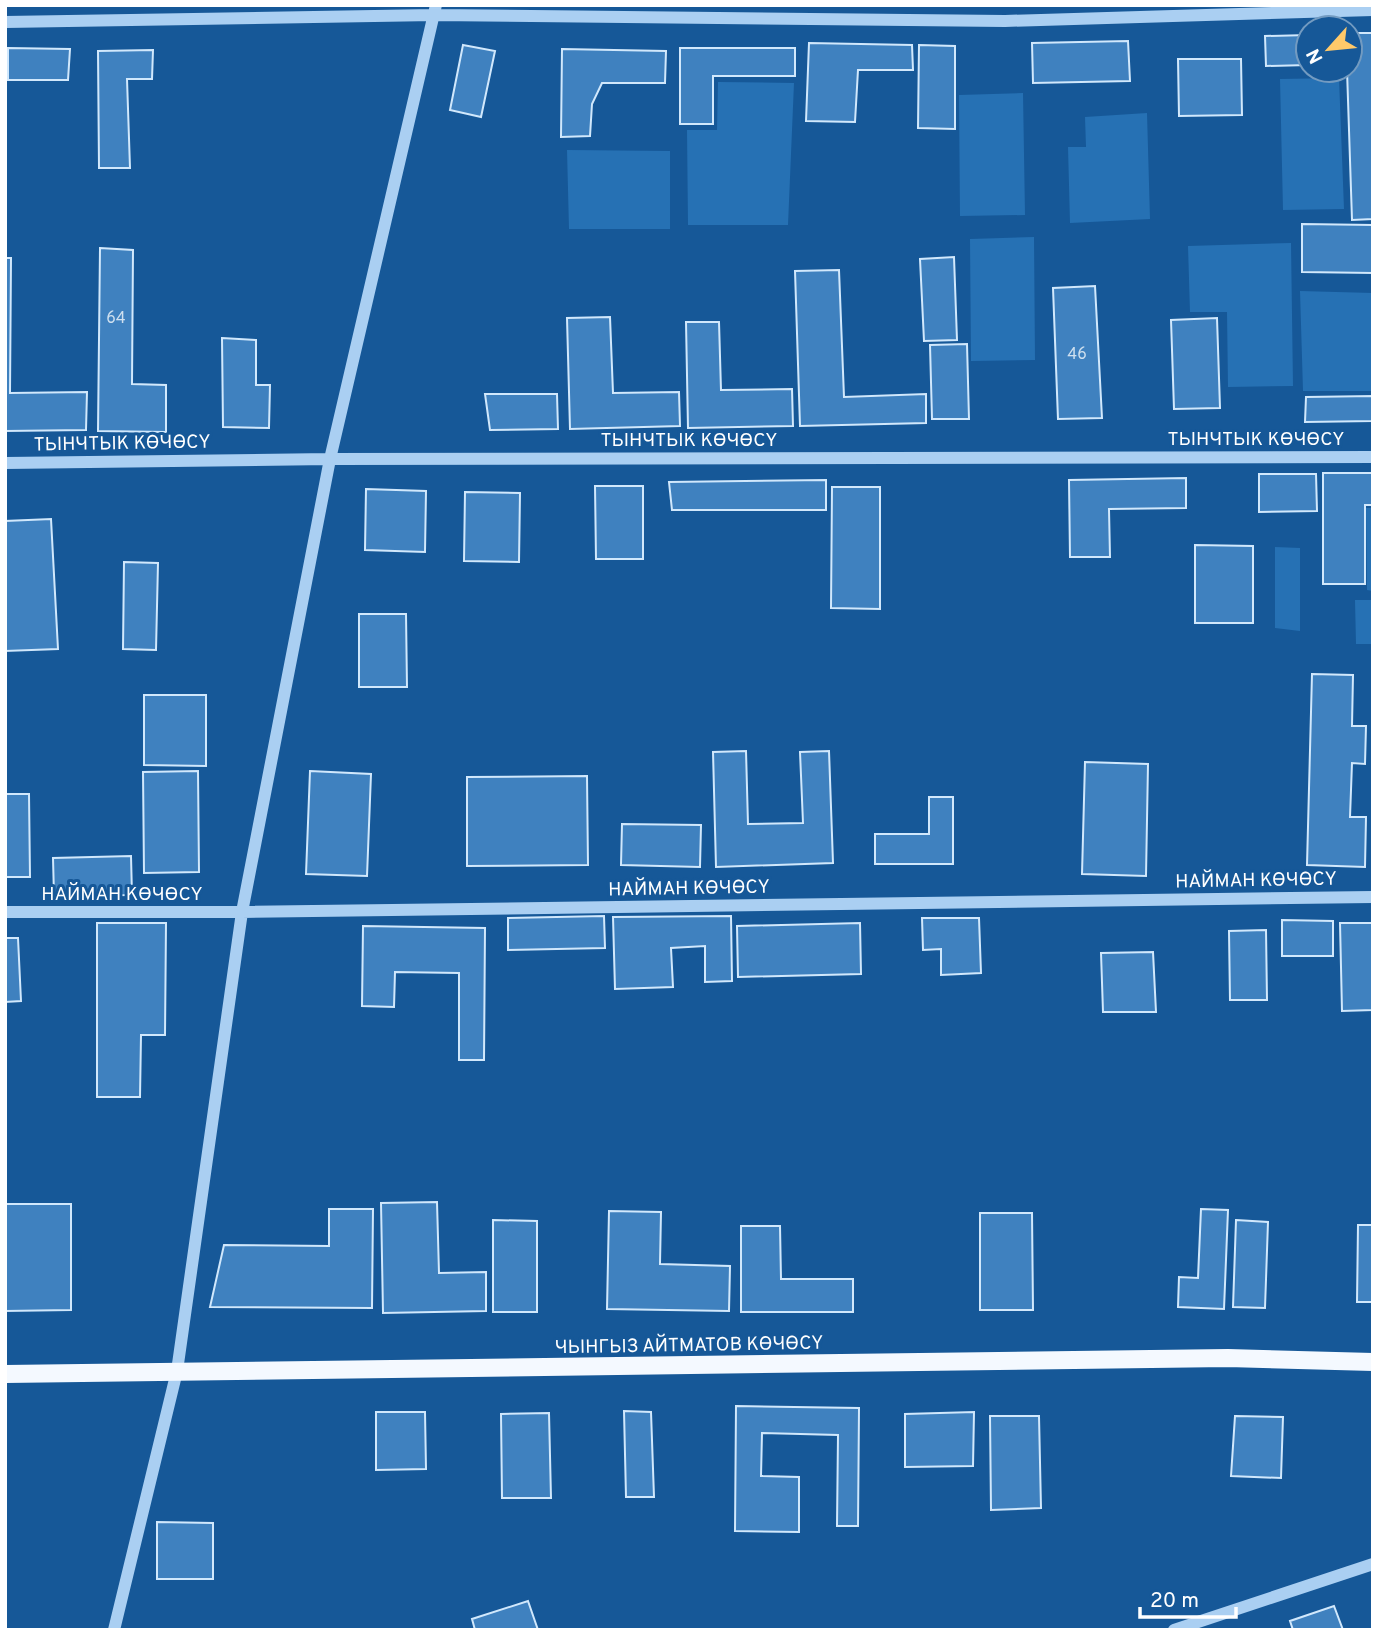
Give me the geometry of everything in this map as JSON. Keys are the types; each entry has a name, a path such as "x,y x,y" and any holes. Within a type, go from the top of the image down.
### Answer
{"main road":[{"name":"ЧЫНГЫЗ АЙТМАТОВ КӨЧӨСҮ","path":"5,1374 1228,1358 1373,1362"}],"street":[{"path":"114,1630 177,1371 243,912 330,459 435,10"},
{"path":"5,22 435,10 1005,21 1373,10"},
{"name":"ТЫНЧТЫК КӨЧӨСҮ","path":"5,463 330,459 1373,457"},
{"name":"НАЙМАН КӨЧӨСҮ","path":"5,912 243,912 1373,897"},
{"path":"1174,1630 1373,1564"}],"shaded area":[{"path":"1280,79 1294,79 1294,84 1339,84 1344,209 1283,210"},
{"path":"718,82 794,83 788,225 688,225 687,130 717,130"},
{"path":"1023,93 1025,215 960,216 959,95"},
{"path":"1147,113 1150,219 1070,223 1068,147 1086,147 1085,117"},
{"path":"567,150 670,151 670,229 569,229"},
{"path":"1034,237 1035,360 971,361 970,239"},
{"path":"1291,243 1293,386 1228,387 1227,312 1190,312 1188,246"},
{"path":"1300,291 1373,293 1373,391 1303,391"},
{"path":"1366,508 1373,508 1373,591 1367,590"},
{"path":"1275,547 1300,548 1300,631 1275,628"},
{"path":"1355,600 1373,600 1373,644 1356,644"}],"building":[{"path":"1364,33 1373,33 1373,219 1352,220 1347,84 1364,84"},
{"path":"1294,35 1294,65 1266,66 1265,36"},
{"path":"1128,41 1130,81 1033,83 1032,43"},
{"path":"809,43 912,45 913,70 858,70 855,122 806,121"},
{"path":"463,45 495,51 481,117 450,110"},
{"path":"919,45 955,46 955,129 918,128"},
{"path":"8,48 70,49 68,80 8,80"},
{"path":"680,48 795,48 795,76 713,76 713,124 680,124"},
{"path":"562,49 666,51 665,83 602,83 592,104 590,136 561,137"},
{"path":"153,50 152,79 127,79 130,168 99,168 98,51"},
{"path":"1178,59 1241,59 1242,115 1179,116"},
{"path":"1302,224 1373,225 1373,273 1302,272"},
{"path":"100,248 133,250 132,384 166,385 166,432 98,431"},
{"path":"954,257 957,340 924,341 920,259"},
{"path":"5,258 11,258 10,393 87,392 86,430 5,431"},
{"path":"839,270 844,397 926,394 926,423 800,426 795,271"},
{"path":"1095,286 1102,418 1058,419 1053,288"},
{"path":"610,317 613,393 679,392 680,426 570,429 567,318"},
{"path":"1217,318 1220,408 1174,409 1171,320"},
{"path":"686,322 719,322 721,390 792,389 793,426 688,428"},
{"path":"222,338 256,340 256,385 270,385 269,428 223,427"},
{"path":"967,344 969,419 932,419 930,345"},
{"path":"485,394 557,394 558,429 490,430"},
{"path":"1373,396 1373,421 1305,422 1306,397"},
{"path":"1323,473 1373,473 1373,505 1365,505 1365,584 1323,584"},
{"path":"1259,474 1316,474 1317,511 1259,512"},
{"path":"1186,478 1186,508 1109,509 1110,557 1070,557 1069,480"},
{"path":"826,480 826,510 672,510 669,482"},
{"path":"595,486 643,486 643,559 596,559"},
{"path":"832,487 880,487 880,609 831,608"},
{"path":"366,489 426,491 425,552 365,550"},
{"path":"465,492 520,493 519,562 464,561"},
{"path":"51,519 58,649 5,651 5,521"},
{"path":"1195,545 1253,546 1253,623 1195,623"},
{"path":"124,562 158,563 156,650 123,649"},
{"path":"359,614 406,614 407,687 359,687"},
{"path":"1312,674 1353,675 1352,726 1366,726 1365,764 1352,763 1350,817 1366,817 1365,867 1307,865"},
{"path":"144,695 206,695 206,766 144,765"},
{"path":"746,751 748,824 803,823 800,752 829,751 833,863 716,867 713,752"},
{"path":"1085,762 1148,764 1146,876 1082,874"},
{"path":"198,771 199,872 144,873 143,772"},
{"path":"310,771 371,774 367,876 306,874"},
{"path":"587,776 588,865 467,866 467,777"},
{"path":"5,794 29,794 30,877 5,877"},
{"path":"929,797 953,797 953,864 875,864 875,834 929,834"},
{"path":"622,824 701,825 700,867 621,865"},
{"path":"131,856 132,895 54,896 53,858"},
{"path":"604,916 605,948 508,950 508,918"},
{"path":"731,916 732,981 705,982 705,946 671,948 673,987 615,989 613,917"},
{"path":"922,918 979,918 981,973 941,975 941,949 923,950"},
{"path":"1282,920 1333,921 1333,956 1282,956"},
{"path":"97,923 166,923 165,1035 141,1035 140,1097 97,1097"},
{"path":"860,923 861,974 738,977 737,926"},
{"path":"1340,923 1373,923 1373,1010 1342,1011"},
{"path":"363,926 485,928 484,1060 459,1060 459,973 395,972 394,1007 362,1006"},
{"path":"1266,930 1267,1000 1230,1000 1229,931"},
{"path":"5,938 18,938 21,1001 5,1002"},
{"path":"1153,952 1156,1012 1103,1012 1101,953"},
{"path":"437,1202 439,1273 486,1272 486,1311 383,1313 381,1203"},
{"path":"5,1204 71,1204 71,1310 5,1311"},
{"path":"329,1209 373,1209 372,1308 210,1307 224,1245 329,1246"},
{"path":"1201,1209 1228,1210 1224,1309 1178,1307 1179,1277 1198,1278"},
{"path":"609,1211 661,1212 660,1264 730,1266 729,1311 607,1309"},
{"path":"980,1213 1032,1213 1033,1310 980,1310"},
{"path":"493,1220 537,1221 537,1312 493,1312"},
{"path":"1236,1220 1268,1222 1265,1308 1233,1307"},
{"path":"1358,1225 1373,1225 1373,1302 1357,1302"},
{"path":"741,1226 780,1226 781,1279 853,1279 853,1312 741,1312"},
{"path":"736,1406 859,1408 858,1526 837,1526 838,1435 762,1433 761,1476 799,1477 799,1532 735,1531"},
{"path":"624,1411 651,1412 654,1497 626,1497"},
{"path":"376,1412 425,1412 426,1469 376,1470"},
{"path":"974,1412 973,1466 905,1467 905,1414"},
{"path":"549,1413 551,1498 502,1498 501,1414"},
{"path":"990,1416 1039,1416 1041,1508 991,1510"},
{"path":"1235,1416 1283,1417 1281,1478 1231,1476"},
{"path":"157,1522 213,1523 213,1579 157,1579"},
{"path":"528,1601 538,1630 475,1630 472,1619"},
{"path":"1334,1606 1343,1630 1293,1630 1290,1621"}]}
